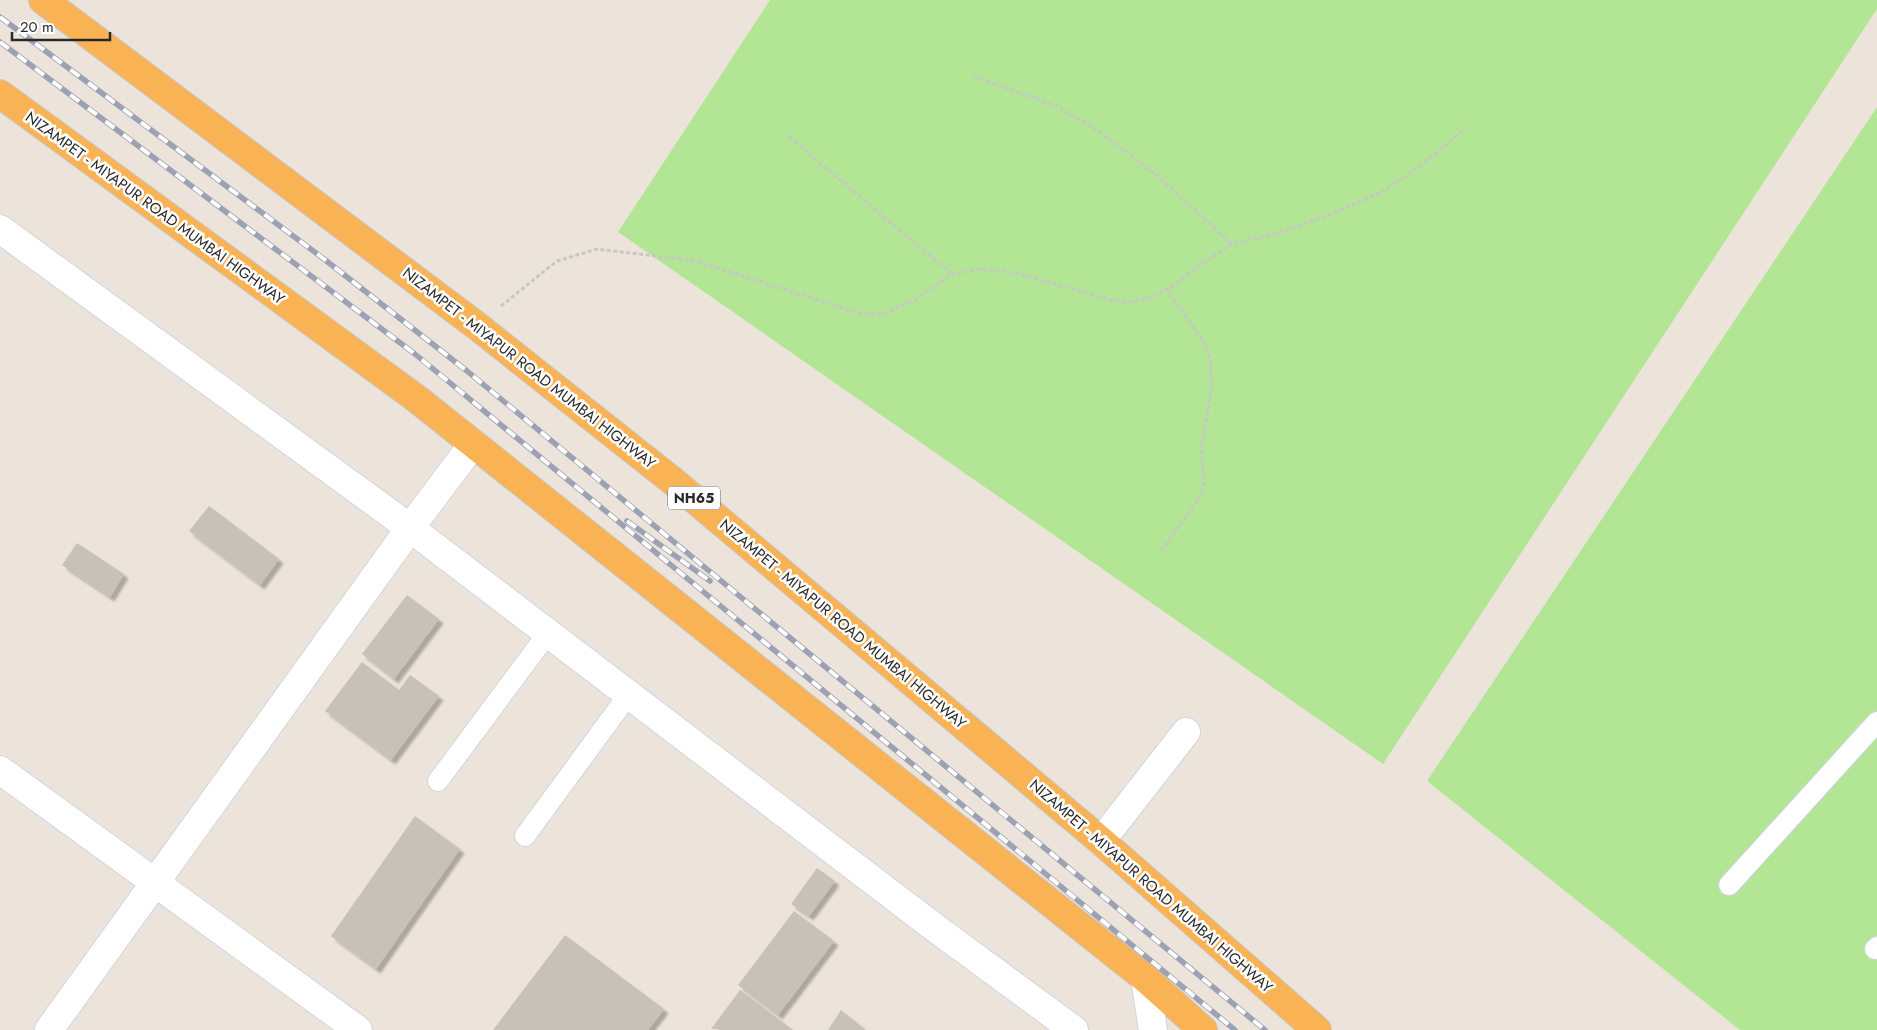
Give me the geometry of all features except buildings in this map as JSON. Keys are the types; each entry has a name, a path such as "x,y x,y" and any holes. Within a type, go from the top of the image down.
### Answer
{"highway":[{"name":"NIZAMPET - MIYAPUR ROAD MUMBAI HIGHWAY","path":"43,0 477,326 674,482 1101,840 1317,1030"},
{"name":"NIZAMPET - MIYAPUR ROAD MUMBAI HIGHWAY","path":"0,94 417,399 1145,978 1204,1030"}],"street":[{"path":"0,229 410,528 1074,1030"},
{"path":"49,1030 410,528 473,444"},
{"path":"1101,840 1186,732"},
{"path":"0,770 358,1030"},
{"path":"1145,978 1153,1030"}],"lane":[{"path":"438,781 548,633"},
{"path":"525,836 629,694"},
{"path":"1729,885 1877,722"}],"path":[{"path":"974,77 1058,106 1104,135 1154,173 1232,244"},
{"path":"477,326 557,261 597,249 696,261 861,314 882,314 913,301 952,274 979,269 1017,272 1128,302 1151,298 1167,290 1232,244 1282,232 1346,208 1383,191 1416,169 1466,128"},
{"path":"789,137 952,274"},
{"path":"1161,551 1201,495 1204,482 1201,449 1211,391 1211,363 1205,344 1167,290"}],"green space":[{"path":"770,0 1877,0 1877,9 1383,764 618,232"},
{"path":"1877,107 1877,1030 1740,1030 1427,781"}],"railway":[{"path":"0,17 324,259 467,371 1265,1030"},
{"path":"0,42 415,354 1235,1030"},
{"path":"627,521 710,581"}]}
